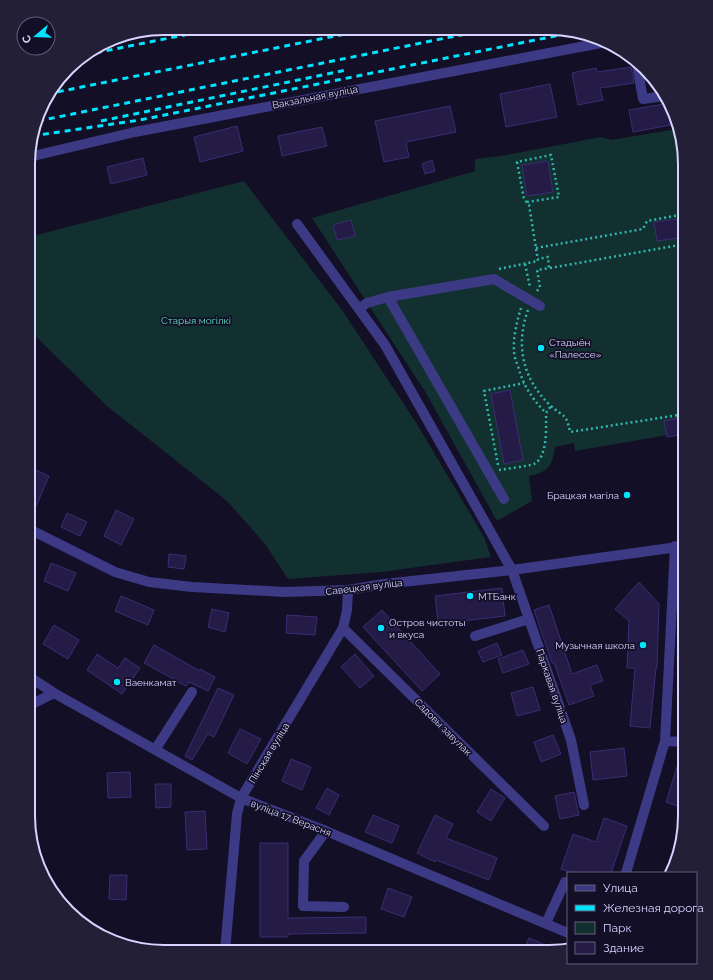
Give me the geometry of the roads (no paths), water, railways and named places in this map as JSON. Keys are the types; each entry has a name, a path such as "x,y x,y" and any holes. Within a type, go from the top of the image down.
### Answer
{"street":[{"name":"Вакзальная вуліца","path":"36,155 135,132 596,44"},
{"path":"638,71 643,99 659,97"},
{"name":"Паркавая вуліца","path":"297,224 385,345 512,570 571,740 584,805"},
{"path":"359,310 367,303 388,297 494,279 533,301"},
{"path":"388,297 504,499"},
{"name":"Савецкая вуліца","path":"35,532 115,572 149,582 192,587 285,592 348,590 384,584 512,570 678,546"},
{"path":"626,872 665,741 678,572"},
{"name":"Пінская вуліца","path":"226,945 237,814 242,798 343,628 347,610 348,590"},
{"path":"475,636 529,619"},
{"name":"Садовы завулак","path":"343,628 544,826"},
{"name":"вуліца 17 Верасня","path":"35,681 54,693 242,798 326,831 567,932"},
{"path":"155,750 192,692"},
{"path":"35,702 54,693"},
{"path":"665,741 678,742"},
{"path":"326,831 304,861 303,906 344,907"},
{"path":"546,924 565,882"}],"railway":[{"path":"99,52 184,35"},
{"path":"57,92 340,35"},
{"path":"43,120 461,35"},
{"path":"38,135 140,120 558,36"},
{"path":"101,121 346,70"}],"place":[{"name":"Стадыён «Палессе»","path":"541,348"},
{"name":"Брацкая магіла","path":"627,495"},
{"name":"МТБанк","path":"470,596"},
{"name":"Остров чистоты и вкуса","path":"381,628"},
{"name":"Музычная школа","path":"643,645"},
{"name":"Ваенкамат","path":"117,682"}],"park label":[{"name":"Старыя могілкі","path":"196,320"}]}
